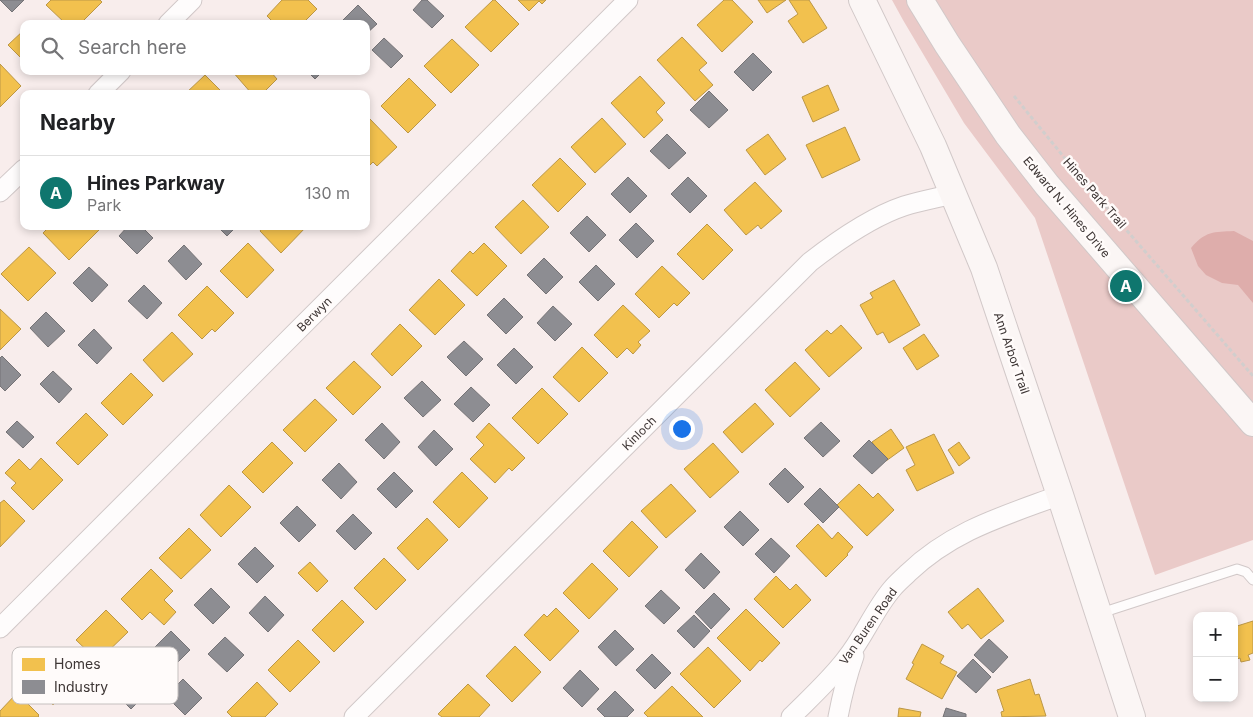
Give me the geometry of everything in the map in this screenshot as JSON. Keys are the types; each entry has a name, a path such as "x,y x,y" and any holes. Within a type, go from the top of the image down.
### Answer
{"street":[{"path":"172,20 192,0"},
{"name":"Berwyn","path":"0,628 628,0"},
{"name":"Ann Arbor Trail","path":"862,0 933,146 984,268 1132,717"},
{"name":"Edward N. Hines Drive","path":"920,0 1008,135 1047,186 1253,423"},
{"path":"102,90 117,75"},
{"path":"0,192 20,173"},
{"name":"Kinloch","path":"354,717 810,262 838,240 877,218 903,206 953,194"},
{"name":"Van Buren Road","path":"791,717 828,681 847,658 892,588 914,567 940,547 974,528 1060,496"},
{"path":"838,717 848,673 863,634"}],"lane":[{"path":"1099,614 1237,568 1246,572 1253,580"}],"path":[{"name":"Hines Park Trail","path":"1012,93 1077,173 1253,376"}],"shaded area":[{"path":"892,0 1253,0 1253,540 1155,575 1035,218 964,123"},
{"path":"1234,231 1253,241 1253,303 1238,285 1222,283 1206,275 1198,266 1191,248 1201,238 1210,233"}],"building: Homes":[{"path":"51,0 100,0 102,2 84,20 62,20 46,5"},
{"path":"282,0 308,0 317,9 306,20 271,20 267,16"},
{"path":"493,0 519,24 491,52 465,27"},
{"path":"518,0 546,0 542,4 539,1 529,11"},
{"path":"724,0 732,0 753,22 722,52 697,25"},
{"path":"758,0 786,0 767,13"},
{"path":"789,0 809,0 827,28 803,43 788,21 798,14"},
{"path":"20,34 20,57 8,45"},
{"path":"682,37 707,63 699,70 713,85 695,101 657,60"},
{"path":"452,39 479,65 451,93 424,66"},
{"path":"0,64 21,86 0,107"},
{"path":"205,75 220,90 189,90"},
{"path":"235,75 274,75 277,79 266,90 249,90"},
{"path":"640,76 665,103 656,112 663,120 644,138 611,103"},
{"path":"409,78 436,105 408,133 381,106"},
{"path":"828,85 839,110 813,122 802,97"},
{"path":"602,118 626,144 595,173 571,147"},
{"path":"370,119 397,147 377,166 373,162 370,165"},
{"path":"845,127 860,160 822,178 806,145"},
{"path":"768,134 786,159 765,175 746,150"},
{"path":"560,158 586,184 558,212 532,185"},
{"path":"755,182 782,211 761,229 758,225 746,235 724,210"},
{"path":"523,200 549,227 521,254 495,227"},
{"path":"707,224 733,250 703,280 677,254"},
{"path":"46,230 99,230 69,260 43,233"},
{"path":"261,230 303,230 281,253"},
{"path":"248,243 274,270 247,298 220,271"},
{"path":"484,243 507,266 477,296 451,271 470,251 473,254"},
{"path":"29,247 56,273 28,301 1,274"},
{"path":"662,266 690,293 677,306 674,303 659,318 635,294"},
{"path":"439,279 465,305 435,335 409,310"},
{"path":"894,280 920,325 889,343 883,332 877,335 860,305 873,298 870,293"},
{"path":"207,286 234,313 215,332 212,329 202,339 178,315"},
{"path":"623,305 650,331 638,342 641,345 633,354 627,348 617,358 594,335"},
{"path":"0,309 21,329 0,350"},
{"path":"400,324 422,346 392,376 371,354"},
{"path":"841,325 862,348 829,377 805,350 827,330 831,334"},
{"path":"172,332 193,354 163,382 143,360"},
{"path":"924,334 939,356 917,370 903,348"},
{"path":"582,347 608,373 579,402 553,377"},
{"path":"354,361 381,387 353,415 326,388"},
{"path":"795,362 820,389 790,417 765,390"},
{"path":"131,373 153,395 123,425 101,403"},
{"path":"542,388 568,414 538,444 512,418"},
{"path":"315,399 337,420 305,452 283,430"},
{"path":"755,403 774,424 742,453 723,432"},
{"path":"86,413 108,435 78,465 56,443"},
{"path":"489,423 525,458 512,471 509,468 495,483 470,459 484,445 476,437"},
{"path":"891,429 904,448 886,461 872,442"},
{"path":"934,434 954,473 917,491 906,470 915,465 906,447"},
{"path":"272,442 293,463 263,493 242,472"},
{"path":"959,442 970,458 959,466 948,450"},
{"path":"713,443 739,472 710,498 684,469"},
{"path":"41,458 63,480 33,510 11,488 16,483 5,473 19,459 30,470"},
{"path":"462,472 488,498 459,528 433,502"},
{"path":"671,484 696,511 666,538 641,511"},
{"path":"859,484 873,498 878,493 894,510 867,536 837,505"},
{"path":"229,485 251,507 221,537 200,515"},
{"path":"4,500 25,521 0,547 0,503"},
{"path":"427,518 448,540 418,570 397,548"},
{"path":"632,521 658,547 629,577 603,551"},
{"path":"818,524 832,539 838,532 853,547 848,555 826,577 796,546"},
{"path":"189,528 211,550 181,579 159,558"},
{"path":"384,558 406,580 376,610 354,588"},
{"path":"310,562 328,581 317,592 298,573"},
{"path":"592,563 618,589 589,619 563,593"},
{"path":"151,569 173,591 164,600 176,612 164,625 150,612 142,620 121,599"},
{"path":"776,576 790,590 796,584 811,600 783,628 754,599"},
{"path":"978,588 1004,621 981,639 968,624 962,629 948,612"},
{"path":"342,600 364,622 334,652 312,630"},
{"path":"556,608 579,631 550,661 524,635 544,614 547,617"},
{"path":"746,609 780,643 762,662 760,660 750,671 717,638"},
{"path":"106,610 128,632 112,647 83,647 76,640"},
{"path":"1253,621 1253,653 1248,655 1250,660 1241,662 1240,658 1238,659 1238,626"},
{"path":"298,640 320,662 290,692 268,670"},
{"path":"922,644 944,656 940,663 957,672 942,699 906,679"},
{"path":"515,646 541,672 512,702 486,676"},
{"path":"708,647 741,681 714,708 680,674"},
{"path":"1030,679 1035,695 1039,694 1046,716 1002,717 1001,712 1004,711 997,690"},
{"path":"257,682 278,704 265,717 232,717 227,712"},
{"path":"468,684 490,705 479,717 442,717 438,714"},
{"path":"672,686 703,717 648,717 644,713"},
{"path":"12,698 12,704 28,704 39,717 0,717 0,711"},
{"path":"899,708 921,712 920,717 898,717"}],"building: Industry":[{"path":"0,0 24,0 12,12"},
{"path":"422,0 427,0 444,16 432,28 413,10"},
{"path":"358,5 377,24 370,30 370,20 343,20"},
{"path":"384,38 403,56 391,68 372,50"},
{"path":"753,53 772,72 753,91 734,72"},
{"path":"311,75 319,75 315,79"},
{"path":"709,91 728,110 709,128 690,110"},
{"path":"667,134 686,153 669,169 650,151"},
{"path":"628,177 647,196 630,213 611,194"},
{"path":"688,177 707,196 690,213 671,194"},
{"path":"587,216 606,235 589,252 570,233"},
{"path":"636,223 654,241 637,258 619,240"},
{"path":"124,230 145,230 153,238 137,254 119,236"},
{"path":"221,230 233,230 227,236"},
{"path":"184,245 202,264 186,280 168,261"},
{"path":"544,258 563,277 546,294 527,275"},
{"path":"596,265 615,284 598,301 579,282"},
{"path":"89,267 108,285 92,302 73,283"},
{"path":"144,285 162,303 147,319 128,301"},
{"path":"504,298 523,317 506,334 487,315"},
{"path":"553,306 572,324 555,341 537,323"},
{"path":"46,312 65,331 48,347 30,328"},
{"path":"94,329 112,348 97,364 78,345"},
{"path":"464,341 483,359 466,376 447,357"},
{"path":"514,348 533,367 516,384 497,365"},
{"path":"2,356 21,375 5,391 0,386 0,358"},
{"path":"53,371 72,389 59,403 40,384"},
{"path":"422,381 441,400 423,417 404,398"},
{"path":"471,387 490,405 473,422 454,404"},
{"path":"17,421 34,437 23,448 6,432"},
{"path":"821,422 840,441 823,457 804,438"},
{"path":"382,423 400,442 384,459 365,440"},
{"path":"434,430 453,449 436,466 418,447"},
{"path":"869,440 888,459 872,474 853,456"},
{"path":"339,463 357,482 341,499 322,480"},
{"path":"785,468 804,487 788,503 769,484"},
{"path":"394,472 413,491 396,508 377,489"},
{"path":"820,488 839,507 823,523 804,504"},
{"path":"297,506 316,525 299,542 280,523"},
{"path":"740,511 759,530 743,546 724,527"},
{"path":"353,514 372,533 355,550 336,531"},
{"path":"771,538 790,556 774,573 755,554"},
{"path":"255,547 274,566 257,583 238,564"},
{"path":"701,553 720,572 704,589 685,570"},
{"path":"211,588 230,607 213,624 194,605"},
{"path":"661,590 680,608 664,624 645,606"},
{"path":"714,593 730,609 711,629 695,612"},
{"path":"265,596 284,615 268,632 249,613"},
{"path":"694,615 710,631 694,648 677,631"},
{"path":"615,630 634,649 616,666 598,647"},
{"path":"171,631 190,650 178,662 178,647 155,647"},
{"path":"225,637 244,655 227,672 208,654"},
{"path":"989,639 1008,657 993,673 974,655"},
{"path":"652,654 671,673 655,689 636,670"},
{"path":"973,659 991,677 976,693 957,676"},
{"path":"580,670 599,689 582,707 563,688"},
{"path":"183,679 202,698 185,715 174,704 178,704 178,684"},
{"path":"615,691 634,710 627,717 605,717 597,709"},
{"path":"126,704 136,704 131,709"},
{"path":"946,708 966,714 966,717 943,717"}],"place":[{"name":"Hines Parkway","path":"1126,286"}]}
